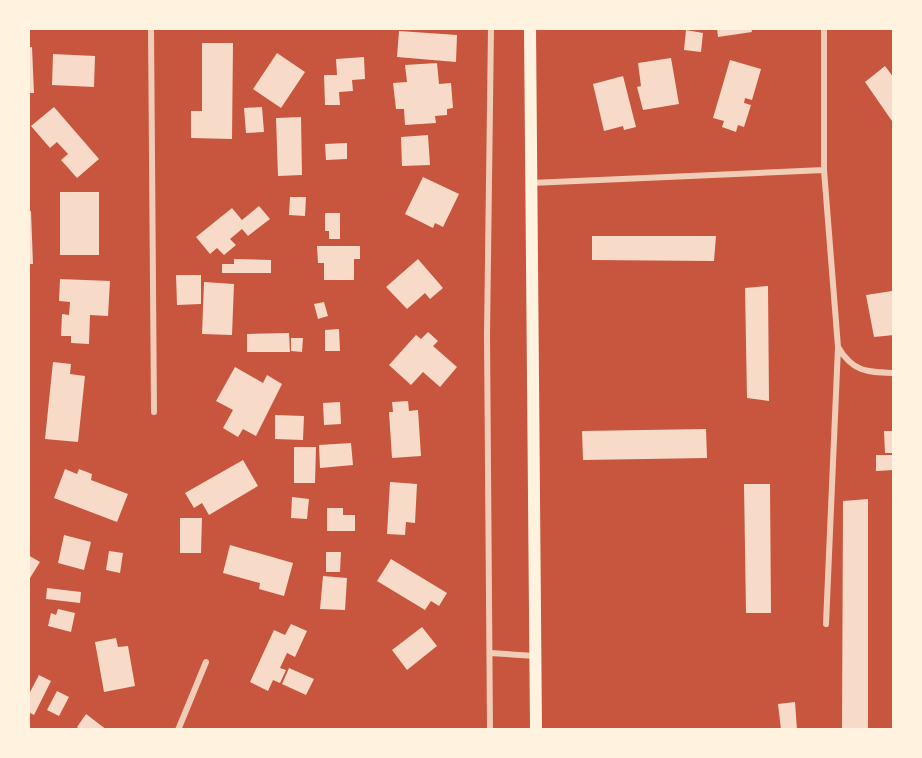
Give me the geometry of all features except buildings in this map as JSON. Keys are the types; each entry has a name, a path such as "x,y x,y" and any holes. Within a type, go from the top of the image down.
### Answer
{"main road":[{"path":"530,28 536,729"}],"street":[{"path":"151,28 154,412"},
{"path":"490,729 487,335 491,28"},
{"path":"824,28 824,170 838,347 826,624"},
{"path":"531,183 824,170"},
{"path":"838,347 848,363 863,371 894,373"},
{"path":"490,653 535,656"},
{"path":"178,729 206,662"}]}
